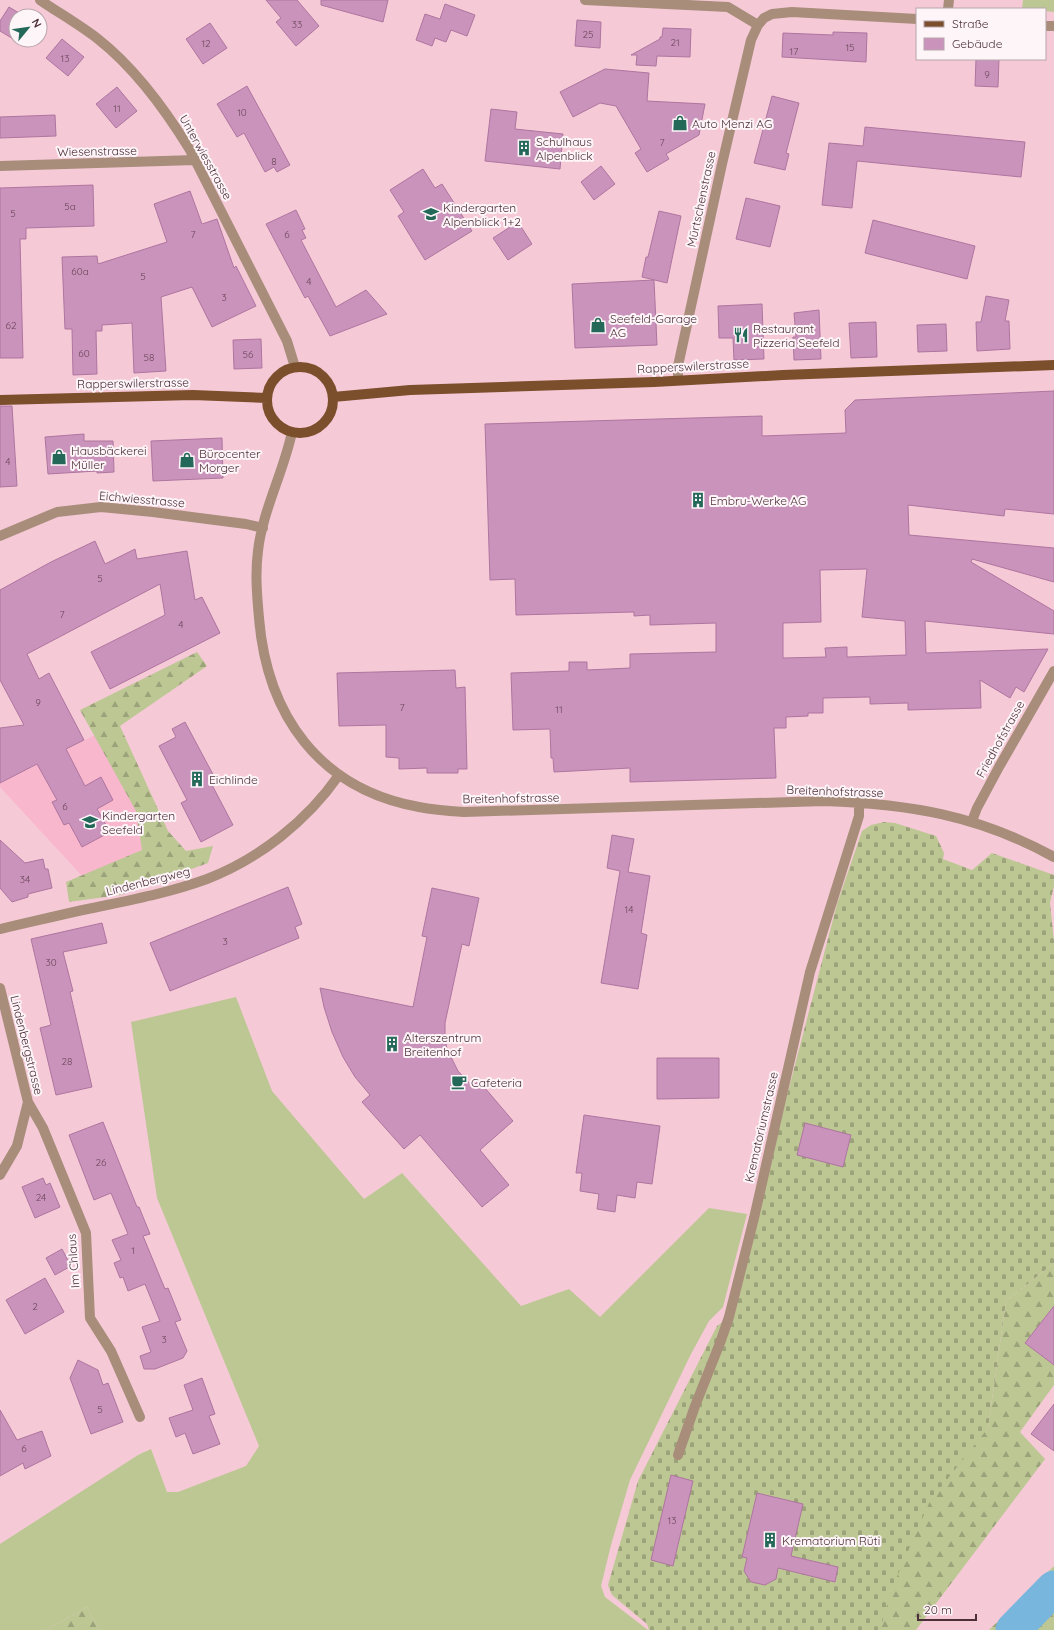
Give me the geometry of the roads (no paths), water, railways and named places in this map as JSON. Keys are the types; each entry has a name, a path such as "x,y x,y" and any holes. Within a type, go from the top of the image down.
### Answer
{"main road":[{"name":"Rapperswilerstrasse","path":"333,397 410,390 1054,365"},
{"path":"295,367 311,369 318,372 328,383 333,397 333,404 328,417 319,427 306,432 292,432 281,427 269,411 267,398 268,389 272,381 286,370 295,367"},
{"name":"Rapperswilerstrasse","path":"0,400 194,395 267,398"}],"street":[{"name":"Unterwiesstrasse","path":"40,0 99,40 122,61 147,88 174,124 195,160 286,341 295,367"},
{"path":"585,0 689,3 728,7 758,25 764,18 772,14 792,12 916,19"},
{"name":"Mürtschenstrasse","path":"678,380 678,366 722,164 751,40 758,25"},
{"name":"Wiesenstrasse","path":"0,166 195,160"},
{"name":"Breitenhofstrasse","path":"292,432 263,528 258,550 257,598 263,650 284,711 295,730 309,749 339,775 363,789 396,802 424,808 464,812 802,802 860,802 939,813 972,821 1014,836 1054,856"},
{"name":"Eichwiesstrasse","path":"0,536 57,512 101,507 246,524 263,528"},
{"name":"Friedhofstrasse","path":"972,821 977,808 995,774 1054,671"},
{"name":"Lindenbergweg","path":"0,929 170,891 208,879 252,856 288,831 330,788 339,775"},
{"name":"Krematoriumstrasse","path":"678,1455 729,1317 754,1218 810,972 859,816 860,802"},
{"name":"Lindenbergstrasse","path":"0,988 28,1102 17,1146 0,1175"},
{"name":"Im Chlaus","path":"28,1102 43,1128 86,1233 90,1318 111,1351 140,1417"}],"waterway":[{"path":"1013,1630 1054,1588"}],"place":[{"name":"Auto Menzi AG","path":"680,123"},
{"name":"Schulhaus Alpenblick","path":"524,148"},
{"name":"Kindergarten Alpenblick 1+2","path":"431,214"},
{"name":"Seefeld-Garage AG","path":"598,325"},
{"name":"Restaurant Pizzeria Seefeld","path":"741,335"},
{"name":"Hausbäckerei Müller","path":"59,457"},
{"name":"Bürocenter Morger","path":"187,460"},
{"name":"Embru-Werke AG","path":"698,500"},
{"name":"Eichlinde","path":"197,779"},
{"name":"Kindergarten Seefeld","path":"90,822"},
{"name":"Alterszentrum Breitenhof","path":"392,1044"},
{"name":"Cafeteria","path":"459,1082"},
{"name":"Krematorium Rüti","path":"770,1540"}]}
